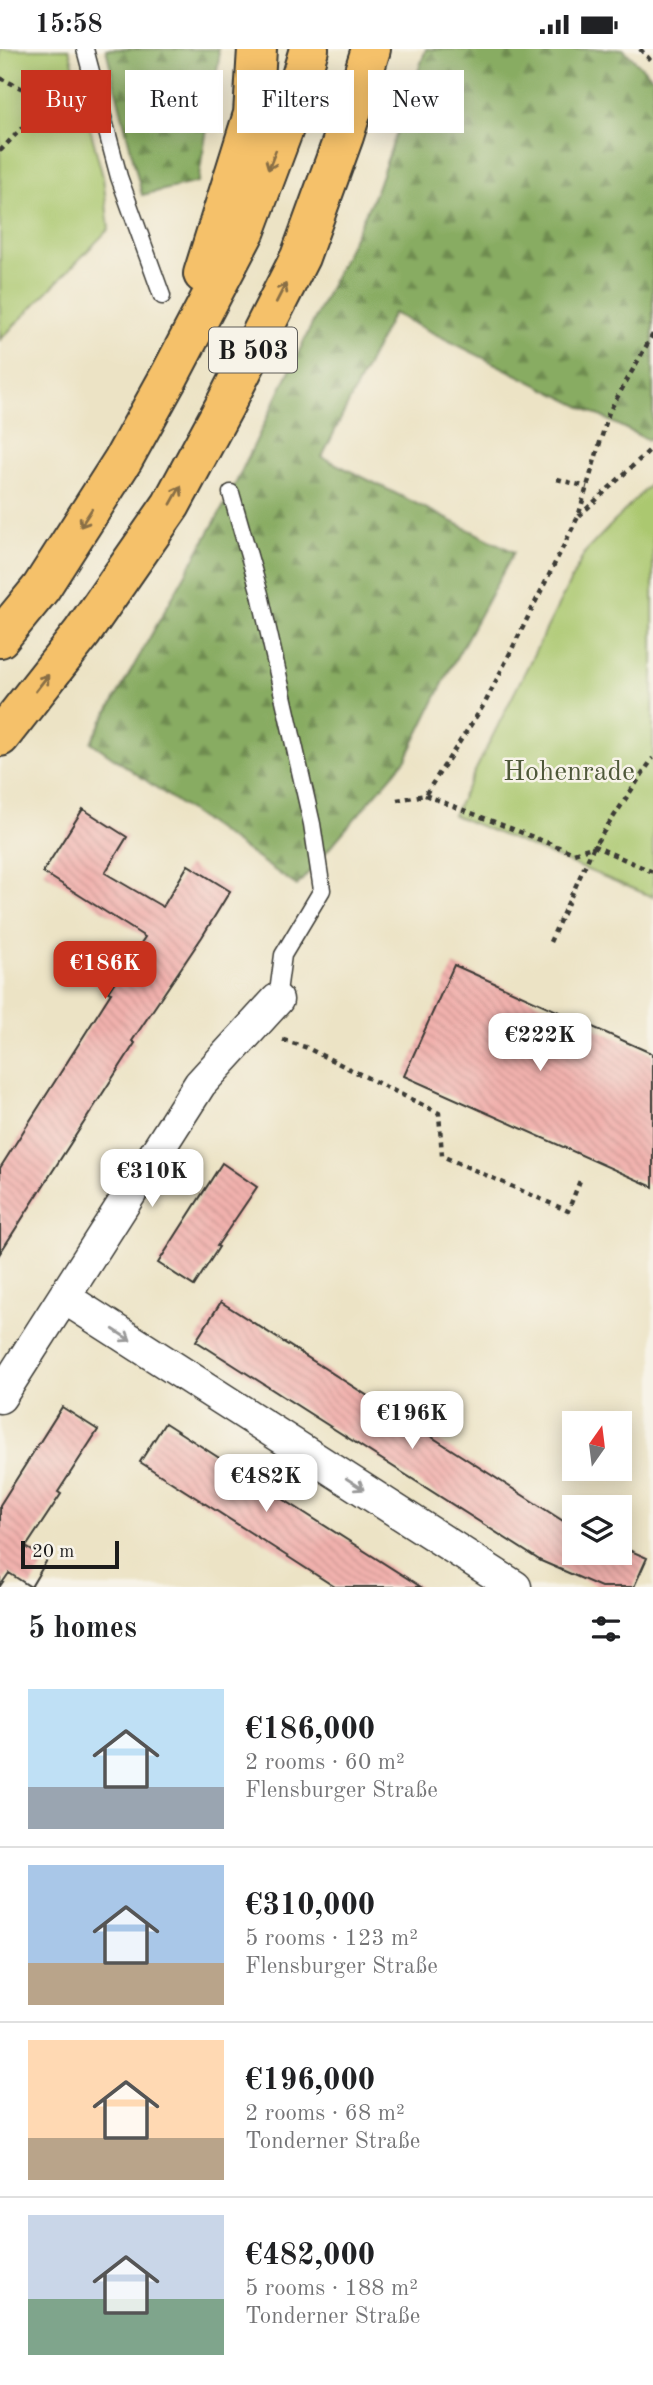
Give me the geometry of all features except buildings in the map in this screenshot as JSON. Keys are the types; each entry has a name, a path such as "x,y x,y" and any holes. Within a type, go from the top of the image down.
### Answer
{"highway":[{"name":"B 503","path":"170,375 253,114 257,49"},
{"name":"B 503","path":"0,638 41,588 123,460 170,375 246,230 292,107 309,49"},
{"name":"B 503","path":"0,737 82,633 171,505 225,405 300,257 344,136 371,49"},
{"path":"344,136 388,72 398,49"}],"street":[{"path":"0,1397 200,1084 277,1000"},
{"path":"65,1298 515,1587"}],"lane":[{"path":"85,49 91,70"},
{"path":"107,133 119,177 162,296"},
{"path":"231,493 263,607 312,824 322,890 283,955 277,1000"}],"path":[{"path":"640,49 653,63"},
{"path":"0,78 21,88"},
{"path":"0,151 21,129"},
{"path":"425,795 485,703 578,517 609,412 653,334"},
{"path":"578,517 653,447"},
{"path":"557,479 587,487"},
{"path":"550,942 594,846 653,758"},
{"path":"397,800 425,795 575,853 594,846 653,872"},
{"path":"250,1029 305,1047 439,1114 442,1156 568,1211 581,1178"}],"green space":[{"path":"0,49 69,49 75,70 21,70 21,133 91,133 103,177 109,229 0,340"},
{"path":"106,49 218,49 217,70 125,70 125,126"},
{"path":"426,49 623,49 653,78 653,436 648,440 393,313 322,457 514,552 449,671 406,759 297,886 91,742 231,493 376,191 396,133 464,133 464,70 419,70"},
{"path":"127,133 206,133 198,182 142,195"},
{"name":"Hohenrade","path":"653,481 653,897 453,815 585,552"}]}
